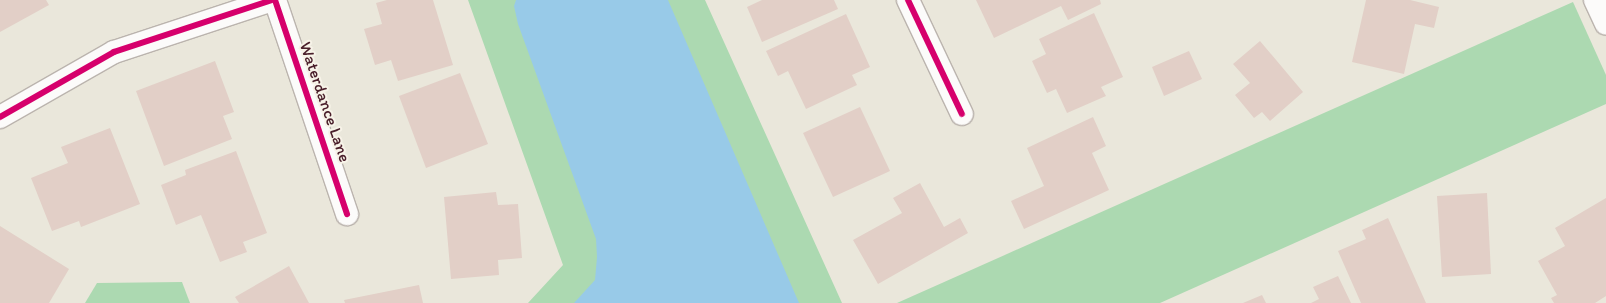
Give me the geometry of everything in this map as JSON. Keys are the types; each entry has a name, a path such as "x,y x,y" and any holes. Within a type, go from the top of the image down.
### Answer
{"street":[{"path":"0,116 114,52 272,0"},
{"name":"Waterdance Lane","path":"275,0 347,214"},
{"path":"908,0 962,114"},
{"path":"1595,0 1606,24"}],"green space":[{"path":"468,0 705,0 842,303 528,303 563,265"},
{"path":"1573,2 1606,75 1606,104 1160,303 897,303"},
{"path":"182,282 190,303 85,303 97,283"}],"water":[{"path":"516,0 668,0 799,303 574,303 595,280 597,257 596,239 518,24 514,6"}],"building":[{"path":"0,0 46,0 49,5 0,32"},
{"path":"387,0 433,0 453,65 398,81 391,60 375,65 364,29 382,24 376,3"},
{"path":"762,0 834,0 838,9 762,42 747,7"},
{"path":"976,0 1100,0 1101,4 1068,20 1061,6 994,38"},
{"path":"1366,0 1410,0 1439,7 1434,28 1415,24 1404,74 1352,62"},
{"path":"1094,13 1123,77 1101,87 1106,96 1067,113 1056,89 1047,93 1032,61 1046,54 1039,39"},
{"path":"846,14 870,67 852,75 857,85 806,109 788,71 778,76 766,51"},
{"path":"1260,41 1303,92 1270,121 1262,112 1254,118 1235,95 1250,83 1233,64"},
{"path":"1189,51 1202,79 1164,96 1152,67"},
{"path":"215,61 234,112 223,116 232,139 164,166 136,91"},
{"path":"460,73 488,144 426,168 399,96"},
{"path":"860,107 890,171 833,197 803,133"},
{"path":"1093,117 1106,146 1092,153 1109,190 1024,229 1011,201 1044,186 1027,148"},
{"path":"110,128 140,204 81,227 79,221 52,231 31,178 68,163 61,147"},
{"path":"236,151 267,233 243,242 247,252 220,262 201,215 176,225 161,185 186,175 185,170"},
{"path":"920,183 944,227 960,218 968,233 878,284 853,240 902,213 893,198"},
{"path":"496,192 498,205 518,204 522,258 498,260 499,275 451,279 444,197"},
{"path":"1487,193 1491,274 1442,277 1437,196"},
{"path":"1606,198 1606,296 1595,303 1554,303 1551,298 1557,295 1538,261 1565,246 1555,228"},
{"path":"1388,218 1426,303 1361,303 1338,251 1366,239 1362,230"},
{"path":"0,226 69,269 49,303 0,303"},
{"path":"289,266 309,303 239,303 235,297"},
{"path":"1338,276 1351,303 1311,303 1319,299 1313,287"},
{"path":"419,285 423,303 345,303 344,300"},
{"path":"1262,295 1266,303 1243,303"}],"cycle path":[{"path":"0,117 114,52 272,0"},
{"path":"275,0 347,214"},
{"path":"908,0 962,114"}]}
